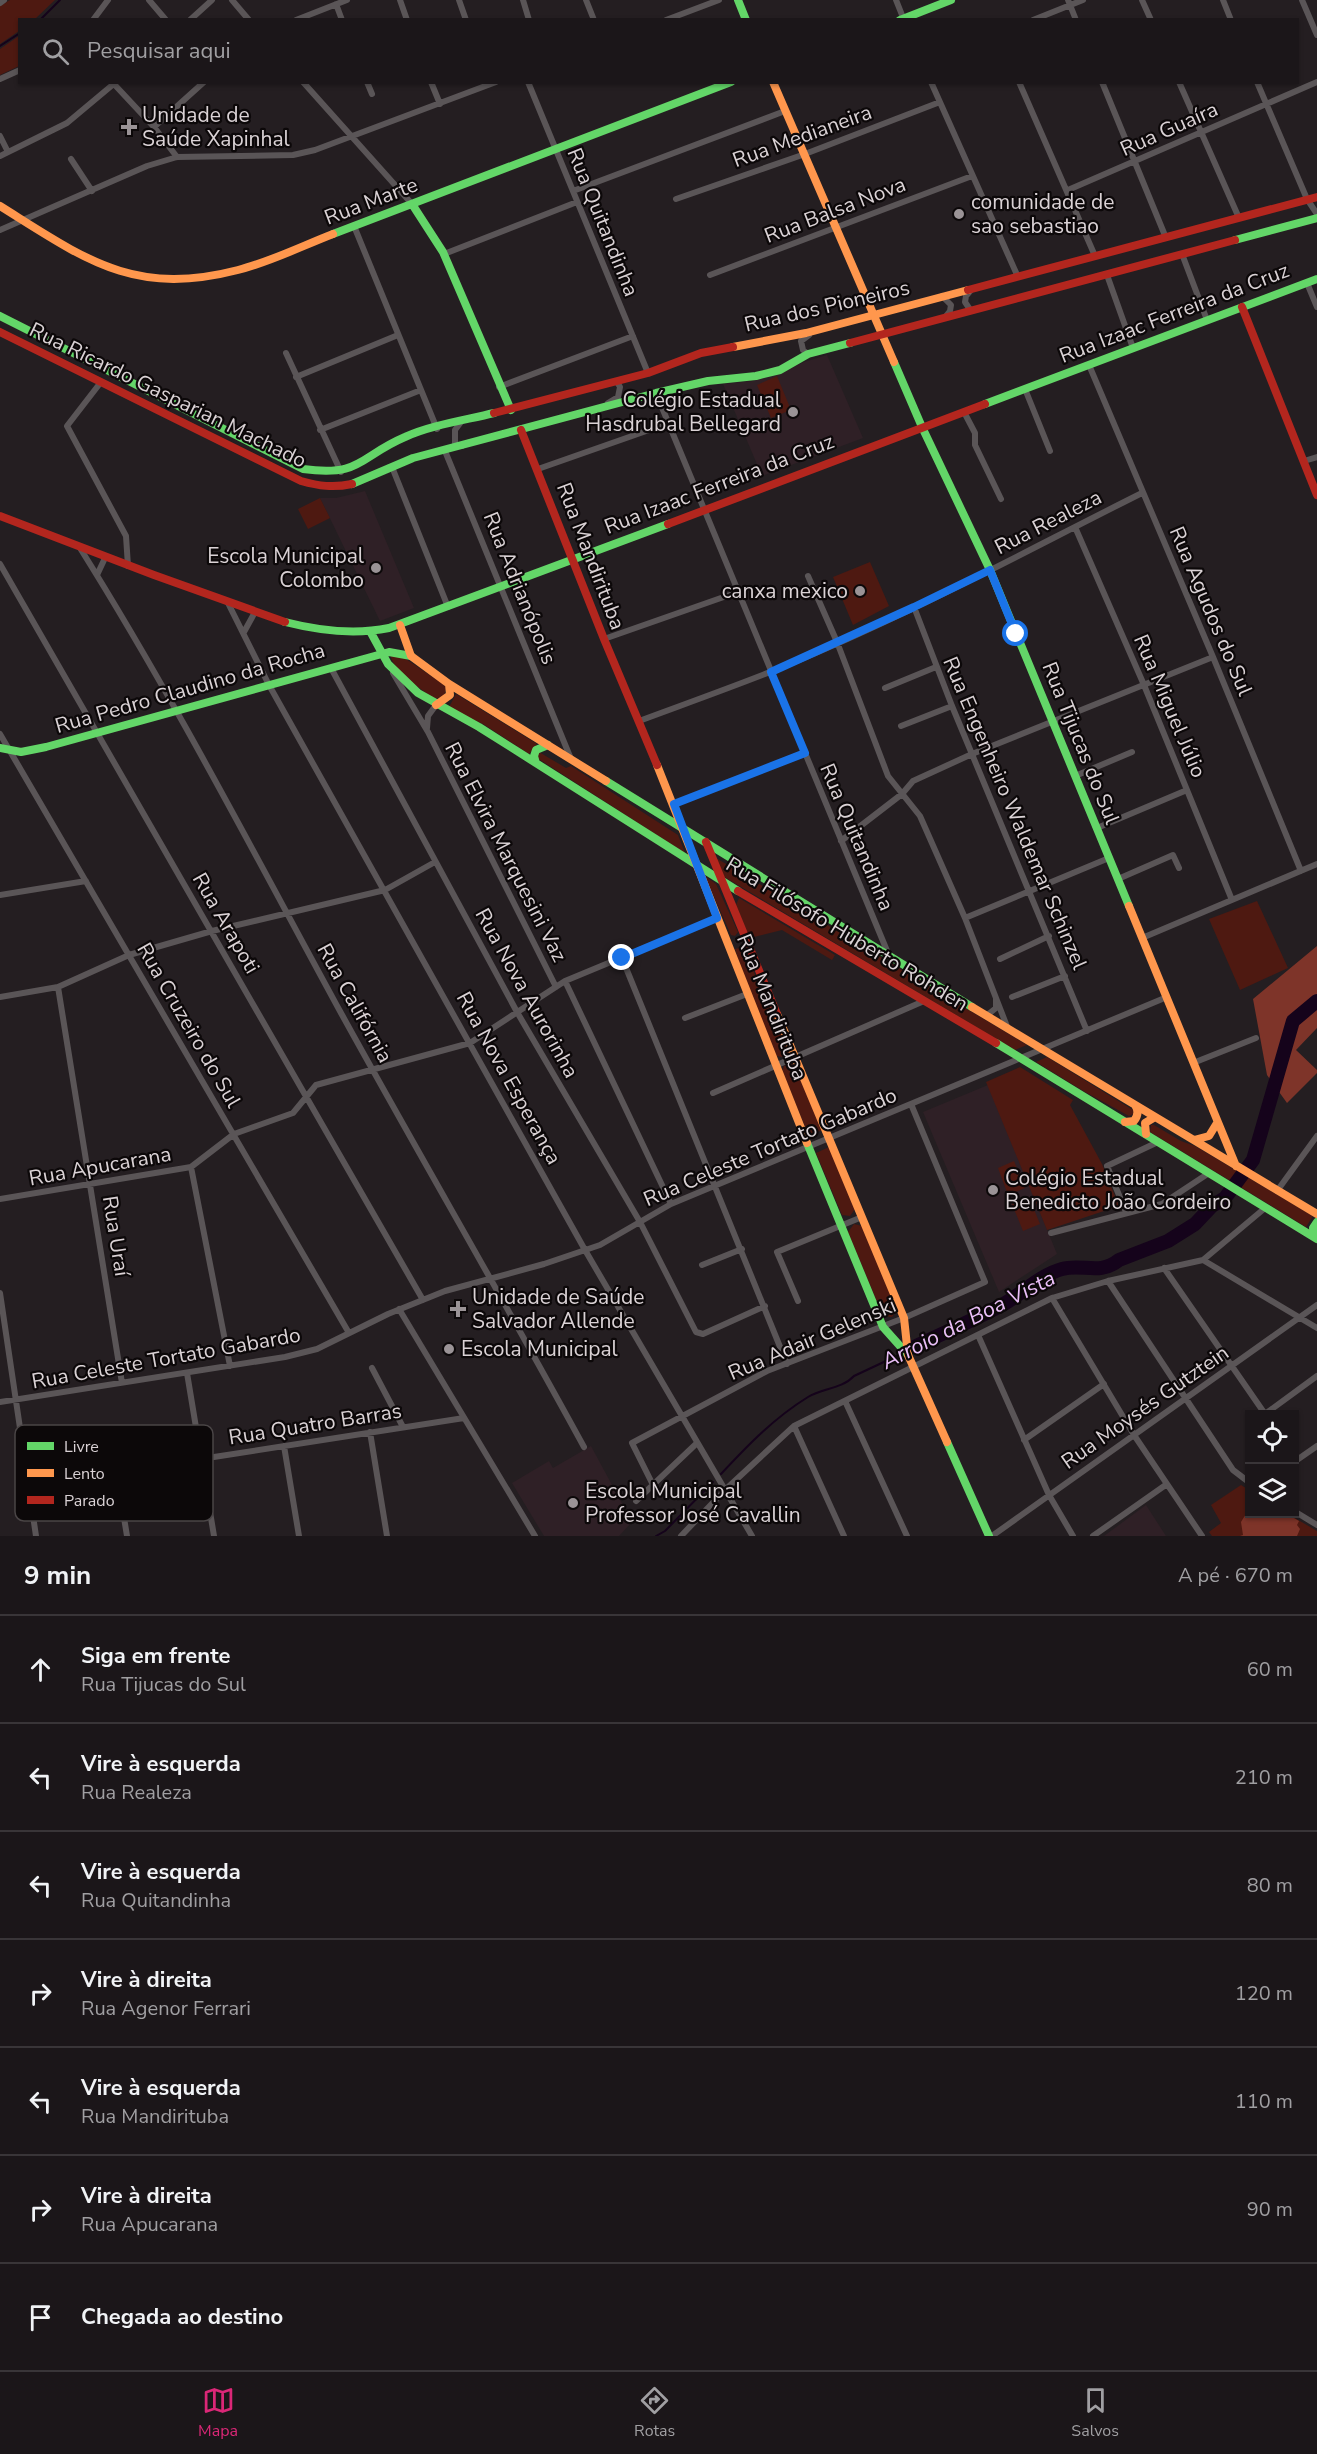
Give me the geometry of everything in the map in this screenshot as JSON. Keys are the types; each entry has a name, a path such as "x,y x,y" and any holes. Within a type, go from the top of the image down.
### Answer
{"street":[{"path":"0,3 4,0"},
{"path":"94,18 108,0"},
{"path":"149,0 164,18"},
{"path":"192,18 212,0"},
{"path":"232,0 247,18"},
{"path":"301,18 347,0"},
{"path":"400,0 406,18"},
{"path":"459,0 465,18"},
{"path":"523,0 528,18"},
{"path":"586,0 593,18"},
{"path":"671,18 719,0"},
{"path":"738,0 746,18"},
{"path":"896,0 902,18"},
{"path":"905,18 951,0"},
{"path":"1037,18 1069,2 1083,0"},
{"path":"1142,0 1150,18"},
{"path":"1223,0 1230,18"},
{"path":"1302,0 1317,34"},
{"path":"1069,2 1075,18"},
{"path":"336,4 341,18"},
{"path":"0,79 18,71"},
{"name":"Rua Guaíra","path":"1068,190 1317,82"},
{"path":"0,156 67,123 113,84"},
{"path":"115,84 154,127 177,157"},
{"path":"154,127 202,84"},
{"path":"305,84 412,204 444,254 499,387 511,410"},
{"path":"368,84 372,94"},
{"path":"432,84 440,104"},
{"path":"0,230 147,166 177,157 293,155 350,137 490,84"},
{"name":"Rua Quitandinha","path":"529,84 648,374"},
{"name":"Rua Marte","path":"0,206 98,263 130,275 154,278 197,278 240,270 726,84"},
{"name":"Rua Tijucas do Sul","path":"774,84 922,428 990,570 1237,1167"},
{"path":"932,84 1018,277"},
{"path":"1020,84 1095,256"},
{"path":"1103,84 1166,238"},
{"path":"1180,84 1239,218"},
{"path":"1258,84 1307,200 1317,216"},
{"name":"Rua Medianeira","path":"676,199 805,154 940,102"},
{"path":"573,192 785,111"},
{"path":"0,136 8,152"},
{"path":"71,159 92,191"},
{"name":"Rua Balsa Nova","path":"710,275 972,176"},
{"name":"Rua dos Pioneiros","path":"353,469 372,458 387,445 406,436 648,374 701,353 832,326 1317,197"},
{"path":"444,254 577,202"},
{"name":"Rua dos Pioneiros","path":"357,483 413,458 656,393 708,381 756,376 780,370 808,354 1107,275 1317,216"},
{"path":"354,226 437,429"},
{"path":"1182,254 1207,320"},
{"path":"1107,275 1133,348"},
{"name":"Rua Izaac Ferreira da Cruz","path":"0,516 105,558 277,620 312,628 347,632 370,631 400,624 448,607 501,585 1317,279"},
{"path":"1307,283 1317,307"},
{"path":"971,311 965,302 966,296 974,288"},
{"path":"940,319 950,311 951,305 942,296"},
{"path":"1242,307 1317,495"},
{"name":"Rua Ricardo Gasparian Machado","path":"0,316 303,469 325,473 353,469"},
{"path":"808,354 801,345 804,337 832,326"},
{"name":"Rua Ricardo Gasparian Machado","path":"0,332 301,481 319,486 336,487 357,483"},
{"path":"296,377 398,335"},
{"path":"499,387 633,336"},
{"path":"286,353 340,472"},
{"name":"Rua Agudos do Sul","path":"1089,365 1301,871"},
{"path":"101,382 67,426 126,536 128,566"},
{"path":"585,412 618,397 620,387 617,382"},
{"path":"1025,389 1050,451"},
{"path":"320,430 421,390"},
{"name":"Rua Quitandinha","path":"656,393 890,958"},
{"path":"964,412 975,433 975,445 1001,499"},
{"path":"461,422 454,435 455,442 462,446"},
{"path":"538,469 669,423"},
{"name":"Rua Mandirituba","path":"521,430 604,639 685,831 685,839 775,1066 884,1327 908,1356 991,1536"},
{"name":"Rua Adrianópolis","path":"445,451 571,759"},
{"path":"1304,461 1317,456"},
{"path":"392,467 448,607"},
{"name":"Rua Realeza","path":"639,721 771,672 914,607 1142,493"},
{"name":"Rua Miguel Júlio","path":"1075,527 1144,685 1232,900"},
{"name":"Rua Califórnia","path":"80,547 174,710 584,1447"},
{"path":"97,575 105,558"},
{"name":"Rua Arapoti","path":"0,564 423,1299"},
{"path":"808,576 837,642 888,776 920,816 965,918 1008,1029"},
{"path":"604,639 738,591"},
{"name":"Rua Nova Esperança","path":"228,602 269,684 585,1250 752,1536"},
{"name":"Rua Engenheiro Waldemar Schinzel","path":"914,607 936,667 1087,1030"},
{"path":"243,632 255,612"},
{"path":"400,624 411,656"},
{"name":"Rua Filósofo Huberto Rohden","path":"370,631 387,663 408,684 436,705 479,727 720,880 1021,1058 1265,1208"},
{"name":"Rua Pedro Claudino da Rocha","path":"4,748 21,752 46,747 382,654 397,652 411,656"},
{"name":"Rua Filósofo Huberto Rohden","path":"411,656 449,684 870,946 1237,1167"},
{"path":"841,842 902,794 913,781 972,754 1213,657"},
{"name":"Rua Elvira Marquesini Vaz","path":"387,663 428,732 556,987"},
{"path":"885,688 936,667"},
{"name":"Rua Nova Aurorinha","path":"331,668 517,1012 640,1222 696,1332 703,1334 765,1306"},
{"path":"436,705 450,695 449,684"},
{"name":"Rua Elvira Marquesini Vaz","path":"428,732 428,716 436,705"},
{"path":"901,726 952,706"},
{"name":"Rua Cruzeiro do Sul","path":"0,734 4,748 86,881 349,1333"},
{"path":"536,763 534,757 536,750 541,746 559,744 563,738"},
{"path":"1075,776 1132,752"},
{"path":"666,819 674,817 675,807 805,753"},
{"path":"1097,828 1187,790"},
{"name":"Rua Mandirituba","path":"706,842 904,1318 908,1356"},
{"path":"1118,879 1173,855 1179,868"},
{"path":"965,918 1109,858"},
{"path":"0,997 58,987 129,955 212,931 385,890 435,862"},
{"path":"1142,938 1317,864"},
{"path":"0,895 86,881"},
{"path":"732,906 734,896 743,894"},
{"name":"Rua Apucarana","path":"0,1199 191,1167 234,1134 293,1113 316,1085 470,1042 565,981 717,918"},
{"name":"Rua Quitandinha","path":"870,946 878,941 877,928"},
{"path":"725,938 730,943 737,943 742,937 742,932"},
{"path":"1000,959 1049,936"},
{"path":"622,958 787,1364"},
{"path":"1012,997 1065,976"},
{"name":"Rua Elvira Marquesini Vaz","path":"565,981 671,1204"},
{"name":"Rua Uraí","path":"58,987 122,1383"},
{"path":"685,1018 747,994"},
{"path":"986,1016 996,1008 996,995"},
{"name":"Rua Celeste Tortato Gabardo","path":"0,1402 285,1357 317,1349 423,1299 600,1245 671,1204 1167,997"},
{"path":"713,1093 924,1001"},
{"path":"1193,1063 1256,1038"},
{"name":"Rua Adair Gelenski","path":"653,1485 632,1443 767,1371 884,1327 985,1282 911,1104"},
{"path":"1125,1122 1136,1119 1138,1113 1135,1105"},
{"path":"1146,1134 1145,1123 1155,1117"},
{"path":"1192,1139 1206,1138 1211,1135 1217,1123"},
{"path":"1277,1191 1317,1136"},
{"path":"1126,1212 1107,1166 1158,1142"},
{"path":"191,1167 230,1366"},
{"path":"1237,1167 1317,1214"},
{"path":"1052,1233 1162,1203 1209,1173"},
{"path":"681,1536 725,1490 794,1426 1053,1298 1108,1281 1203,1260 1265,1208 1316,1238"},
{"path":"798,1301 777,1252 862,1216"},
{"path":"1316,1238 1313,1228 1317,1222"},
{"path":"702,1265 742,1249"},
{"path":"1203,1260 1317,1328"},
{"path":"1164,1268 1262,1410"},
{"path":"1108,1281 1233,1470 1245,1479"},
{"path":"0,1293 20,1425"},
{"path":"1053,1298 1134,1435 1202,1536"},
{"name":"Rua Moysés Gutztein","path":"991,1536 1317,1305"},
{"path":"399,1309 535,1536"},
{"path":"978,1335 1049,1495 1073,1536"},
{"path":"372,1368 403,1427"},
{"path":"187,1373 195,1425"},
{"path":"1270,1410 1317,1376"},
{"path":"1024,1440 1104,1384"},
{"path":"845,1401 907,1536"},
{"name":"Rua Quatro Barras","path":"213,1458 464,1418"},
{"path":"794,1426 844,1536"},
{"path":"370,1432 387,1536"},
{"path":"636,1501 698,1443"},
{"path":"284,1446 299,1536"},
{"path":"1299,1458 1317,1446"},
{"path":"1093,1536 1167,1484"},
{"path":"1299,1513 1315,1521"},
{"path":"34,1521 36,1536"},
{"path":"124,1521 126,1536"},
{"path":"211,1521 214,1536"}],"shaded area":[{"path":"10,0 55,0 36,18 18,18 18,32 0,44 0,6"},
{"path":"18,37 18,66 0,75 0,49"},
{"name":"Colégio Estadual Hasdrubal Bellegard","path":"827,355 863,438 762,476 723,384 752,381 777,375 804,362"},
{"path":"777,376 791,410 771,418 757,385"},
{"name":"Escola Municipal Colombo","path":"365,491 414,608 380,621 320,498 336,498"},
{"path":"320,498 330,518 308,529 298,509"},
{"name":"canxa mexico","path":"870,562 889,606 853,625 833,577"},
{"path":"397,653 443,684 446,688 444,696 435,699 408,680 392,661 390,654"},
{"path":"456,694 537,744 529,754 483,724 448,709"},
{"path":"539,752 566,768 571,766 678,835 685,853 537,758"},
{"path":"716,858 1027,1045 1015,1050 721,875"},
{"path":"705,876 716,884 738,932 735,936 731,935"},
{"path":"739,898 835,955 832,960 782,930 750,938 736,905"},
{"path":"1257,901 1288,968 1240,990 1209,919"},
{"path":"1317,946 1317,1028 1296,1050 1317,1070 1317,1073 1287,1103 1267,1075 1253,999"},
{"path":"743,947 789,1052 784,1057 775,1056 749,993 735,949"},
{"path":"1047,1057 1133,1110 1133,1114 1129,1116 1036,1062"},
{"path":"791,1064 796,1066 822,1130 809,1136 782,1071 784,1066"},
{"path":"1020,1067 1073,1100 1070,1105 1102,1164 1119,1206 1047,1230 986,1082"},
{"name":"Colégio Estadual Benedicto João Cordeiro","path":"988,1085 1057,1254 999,1292 923,1112"},
{"path":"1151,1125 1195,1146 1313,1216 1306,1227 1150,1132"},
{"path":"829,1147 855,1209 850,1216 842,1215 816,1153"},
{"path":"1014,1161 1025,1188 1008,1195 998,1168"},
{"path":"1029,1197 1040,1224 1023,1231 1012,1204"},
{"path":"854,1224 862,1226 897,1310 892,1317 883,1316 848,1232"},
{"name":"Escola Municipal Professor José Cavallin","path":"591,1446 632,1522 619,1536 544,1536 512,1483 549,1461 553,1468"},
{"path":"1241,1485 1245,1488 1245,1518 1295,1518 1317,1531 1317,1536 1212,1536 1209,1532 1221,1523 1211,1505"},
{"path":"1146,1505 1166,1536 1104,1536"},
{"path":"1245,1516 1245,1518 1294,1518 1299,1521 1297,1525 1300,1529 1297,1536 1240,1536 1243,1535 1241,1522"}],"waterway":[{"path":"42,18 60,0"},
{"path":"0,46 18,34"},
{"name":"Arroio da Boa Vista","path":"914,1347 1002,1305 1054,1272 1070,1268 1098,1268 1112,1265 1119,1260 1168,1241 1195,1224 1212,1206 1225,1198 1253,1160 1293,1021 1317,1001"},
{"name":"Arroio da Boa Vista","path":"721,1474 762,1432 796,1405 814,1394 844,1384 854,1376 903,1353"},
{"name":"Arroio da Boa Vista","path":"656,1536 665,1531 713,1482"}],"traffic: fast":[{"path":"738,0 745,18"},
{"path":"905,18 951,0"},
{"path":"333,234 726,84"},
{"path":"412,204 443,252 511,410"},
{"path":"1235,240 1317,218"},
{"path":"985,404 1317,279"},
{"path":"0,316 303,469 322,471 349,468 390,444 415,433 494,413"},
{"path":"352,484 413,458 656,393 708,381 756,376 780,370 808,354 850,343"},
{"path":"894,362 922,427 990,570 1129,906"},
{"path":"285,622 337,631 389,628 668,524"},
{"path":"370,631 388,664 418,693 479,727 738,891"},
{"path":"0,748 21,752 46,747 389,652 411,656"},
{"path":"536,763 534,756 536,750 548,745"},
{"path":"606,781 972,1007"},
{"path":"996,1043 1317,1239"},
{"path":"807,1143 883,1327 908,1355"},
{"path":"1315,1237 1313,1228 1317,1222"},
{"path":"947,1442 989,1536"}],"traffic: slow":[{"path":"774,84 894,362"},
{"path":"0,206 85,257 139,276 168,279 201,277 250,267 333,234"},
{"path":"733,347 806,333 968,290"},
{"path":"400,625 411,656 449,684 606,781"},
{"path":"436,705 450,695 449,684"},
{"path":"657,765 807,1143"},
{"path":"1129,906 1236,1166"},
{"path":"972,1007 1317,1214"},
{"path":"777,1014 904,1318 908,1355 947,1442"},
{"path":"1125,1122 1134,1121 1137,1115 1135,1105"},
{"path":"1146,1134 1145,1123 1155,1117"},
{"path":"1194,1140 1209,1136 1217,1123"}],"traffic: jam":[{"path":"968,290 1317,197"},
{"path":"850,343 1235,240"},
{"path":"1242,307 1317,495"},
{"path":"0,332 301,481 326,486 352,484"},
{"path":"494,413 648,373 701,353 733,347"},
{"path":"668,524 985,404"},
{"path":"521,430 657,765"},
{"path":"0,516 285,622"},
{"path":"706,842 777,1014"},
{"path":"738,891 996,1043"}],"place":[{"name":"Unidade de Saúde Xapinhal","path":"129,127"},
{"name":"comunidade de sao sebastiao","path":"959,214"},
{"name":"Colégio Estadual Hasdrubal Bellegard","path":"793,412"},
{"name":"Escola Municipal Colombo","path":"376,568"},
{"name":"canxa mexico","path":"860,591"},
{"name":"Colégio Estadual Benedicto João Cordeiro","path":"993,1190"},
{"name":"Unidade de Saúde Salvador Allende","path":"458,1309"},
{"name":"Escola Municipal","path":"449,1349"},
{"name":"Escola Municipal Professor José Cavallin","path":"573,1503"}],"route":[{"path":"622,958 717,918 685,839 685,831 674,804 805,753 771,672 990,570 1016,634"}]}
